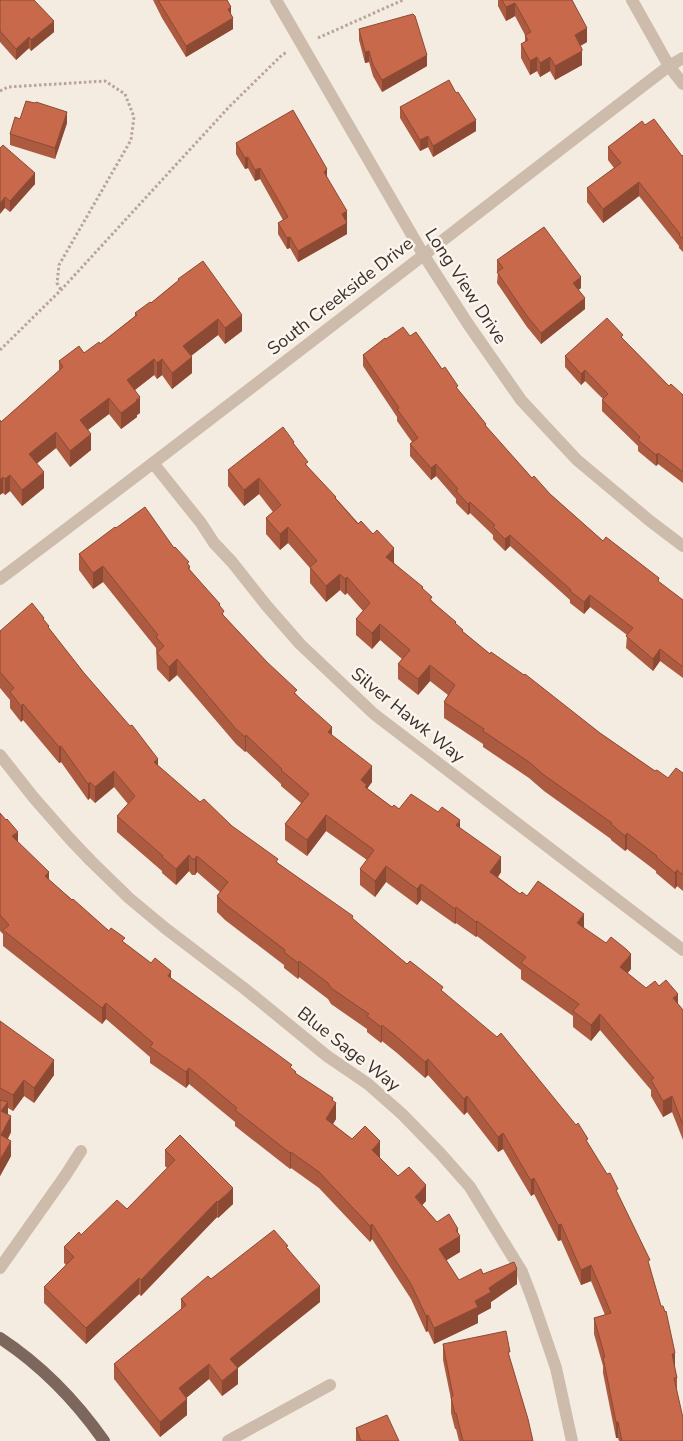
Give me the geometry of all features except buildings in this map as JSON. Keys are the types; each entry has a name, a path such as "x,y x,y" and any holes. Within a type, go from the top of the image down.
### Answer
{"main road":[{"path":"0,1338 15,1348 54,1381 85,1414 104,1441"}],"street":[{"name":"Long View Drive","path":"276,0 423,254 492,359 522,400 577,460 683,546"},
{"path":"632,0 669,66 683,84"},
{"name":"South Creekside Drive","path":"0,579 669,66 683,58"},
{"name":"Silver Hawk Way","path":"153,463 201,523 214,543 232,562 266,606 332,676 374,714 683,950"},
{"name":"Blue Sage Way","path":"0,755 34,798 70,838 130,898 165,928 246,989 327,1056 368,1084 408,1120 470,1187 522,1272 556,1368 572,1441"},
{"path":"0,1268 81,1151"},
{"path":"228,1441 330,1385"}],"path":[{"path":"0,350 61,290 229,107 282,55 301,44 328,34 403,0"},
{"path":"0,91 8,87 105,82 125,94 134,117 131,140 59,265 57,283 61,290"}]}
